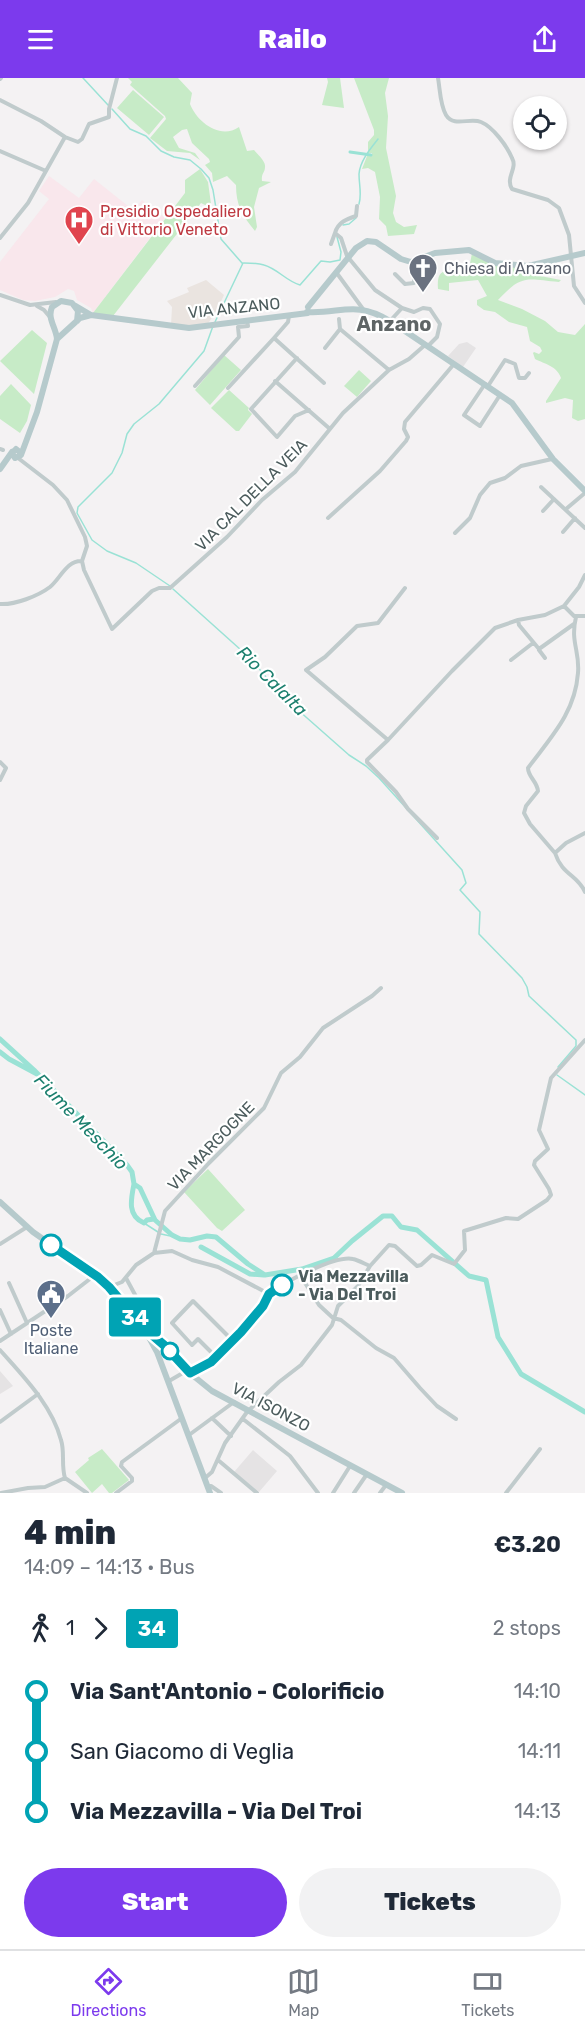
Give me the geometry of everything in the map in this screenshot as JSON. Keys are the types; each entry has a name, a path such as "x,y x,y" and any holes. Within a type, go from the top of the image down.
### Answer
{"main road":[{"path":"311,310 313,300 348,257 359,245 372,241 407,262 435,253 464,250 472,251 495,263 528,266 585,253"},
{"path":"0,470 18,455 31,427 57,339 76,321 78,311 74,305 65,301 57,302 51,307 49,317 57,339"},
{"name":"VIA ANZANO","path":"74,305 91,315"},
{"name":"VIA ANZANO","path":"76,321 83,316 91,315 177,327 211,326 289,316 311,310 363,309 390,321 501,394 514,405 553,459 585,492"},
{"path":"53,325 60,329 67,329"},
{"path":"0,1202 27,1227 109,1287 140,1324 154,1347 209,1490"},
{"name":"VIA ISONZO","path":"140,1324 165,1346 187,1372 212,1391 402,1493"}],"street":[{"path":"0,100 41,121 65,137 80,141 89,124 109,118 117,78"},
{"path":"438,78 443,107 448,118 456,121 482,122 490,128 512,158 514,167 509,177 512,189 538,195 556,205 568,231 574,286 585,303"},
{"path":"0,238 28,203 65,137"},
{"path":"0,152 46,171"},
{"path":"330,244 337,226 350,216 356,216 357,206"},
{"path":"335,233 341,238 348,257 375,290 402,308 414,312 426,308 432,311 440,324 437,337 427,346"},
{"path":"395,274 405,284 414,283 415,261"},
{"path":"336,272 363,309"},
{"path":"0,295 36,306 44,310 49,317"},
{"path":"36,306 57,302"},
{"path":"390,321 402,308"},
{"path":"228,388 286,325 289,316"},
{"path":"325,348 339,329 339,319"},
{"path":"195,386 239,337 238,327 248,326 247,321"},
{"path":"339,329 389,370"},
{"path":"274,338 324,383"},
{"name":"VIA CAL DELLA VEIA","path":"82,561 84,570 114,628 152,591 172,587 230,534 262,500 295,472 343,413 389,370 427,346"},
{"path":"297,358 251,410 277,437 295,416 309,410"},
{"path":"501,394 480,426 464,415 505,360 515,364 519,378 525,378 529,373"},
{"path":"328,518 380,471 406,441 408,437 404,429 405,422 454,363"},
{"path":"275,381 330,429"},
{"path":"0,604 18,603 53,585 58,575 76,561 82,561 86,543 67,500 18,455"},
{"path":"455,533 470,518 486,486 505,478 521,466 553,459"},
{"path":"541,486 585,528"},
{"path":"566,510 585,492"},
{"path":"543,511 554,499"},
{"path":"563,532 575,518"},
{"path":"437,838 408,809 396,792 367,762 368,760 452,670 495,628 545,615 564,606 585,575"},
{"path":"388,740 306,670 325,657 357,626 378,623 405,588"},
{"path":"564,606 576,617 585,616"},
{"path":"576,617 573,641 578,670 572,706 541,753 528,768 530,777 538,790 526,806 524,813 530,824 555,853 558,863 566,873 581,884 585,892"},
{"path":"518,621 545,658"},
{"path":"539,649 574,624"},
{"path":"511,660 533,642"},
{"path":"0,762 6,768 0,780"},
{"path":"555,853 566,843 585,833"},
{"name":"VIA MARGOGNE","path":"154,1253 165,1211 264,1108 283,1071 300,1057 323,1028 381,988"},
{"path":"205,1479 212,1472 225,1443 249,1410 298,1368 332,1325 337,1308 362,1281 370,1266 392,1245 417,1266 432,1255 456,1262 465,1250 464,1231 506,1218 518,1220 547,1200 551,1195 549,1188 534,1165 535,1161 548,1149 539,1130 551,1078 585,1040"},
{"path":"0,1244 27,1227"},
{"path":"109,1287 122,1282 136,1265 154,1253 168,1250 226,1270 269,1294"},
{"path":"168,1382 207,1364 241,1332 263,1306 269,1294 290,1279 328,1263 350,1258 370,1266"},
{"path":"0,1341 75,1292 95,1275"},
{"path":"300,1275 316,1302 334,1318 394,1358 431,1400 456,1419"},
{"path":"126,1278 146,1315 140,1324"},
{"path":"9,1283 27,1323"},
{"path":"216,1356 198,1339 192,1345 172,1323 193,1301 232,1340"},
{"path":"0,1310 11,1334"},
{"path":"0,1350 39,1394 62,1443 65,1478"},
{"path":"0,1422 39,1394"},
{"path":"189,1436 234,1402"},
{"path":"116,1493 132,1481 121,1466 122,1462 182,1418"},
{"path":"212,1418 231,1436"},
{"path":"243,1419 290,1456 318,1493"},
{"path":"506,1493 540,1449"},
{"path":"218,1460 257,1493"},
{"path":"333,1493 350,1465"},
{"path":"354,1493 367,1474"},
{"path":"1,1493 44,1487 65,1478"},
{"path":"65,1478 87,1493"},
{"path":"380,1493 386,1485"},
{"path":"209,1490 211,1486 221,1493"}],"shaded area":[{"name":"Presidio Ospedaliero di Vittorio Veneto","path":"49,176 79,198 94,179 128,206 137,206 142,200 165,218 93,313 91,308 77,300 74,291 68,289 55,297 35,301 23,300 0,290 0,262 49,199 39,191"},
{"path":"206,280 224,295 207,325 171,325 172,307 167,301 189,292 187,288"},
{"path":"467,342 476,348 463,367 448,356 459,344"},
{"path":"0,1371 13,1386 0,1394"},
{"path":"253,1450 277,1471 259,1492 234,1472"}],"green space":[{"path":"128,78 178,78 192,93 190,104 204,123 224,131 239,127 247,151 254,150 264,162 262,181 271,182 259,188 254,207 257,227 255,231 241,210 236,185 227,176 213,182 212,173 205,165 210,162 209,159 192,143 187,129 173,137 179,148 195,153 200,160 190,153 167,151 150,138 166,119 165,116 130,85 132,82"},
{"path":"327,78 340,78 344,108 322,105"},
{"path":"354,78 389,78 385,93 388,116 386,148 396,196 393,213 396,222 404,227 417,225 414,234 388,236 386,226 379,219 380,197 375,172 368,168 362,169 367,156 372,155 368,153 368,142 374,135 374,130"},
{"path":"133,90 164,117 149,135 117,108"},
{"path":"200,169 208,182 211,204 201,203 113,316 93,313 185,193 185,180"},
{"path":"472,253 489,263 524,267 525,271 535,275 561,280 559,282 525,280 513,286 498,300 545,321 558,332 575,335 585,324 585,419 578,421 572,418 573,400 565,398 546,403 561,378 559,374 550,366 535,359 533,353 539,354 542,351 530,341 527,327 509,322 495,312 484,310 477,305 477,300 487,296 478,280 449,283 449,291 438,289 441,273 465,272 469,269"},
{"path":"422,259 428,286 419,287 417,263"},
{"path":"32,330 47,343 34,394 0,361"},
{"path":"224,355 241,370 210,405 195,390"},
{"path":"359,370 371,381 357,397 344,386"},
{"path":"11,384 31,405 27,421 20,433 0,419 0,396"},
{"path":"229,390 249,408 252,414 239,431 236,431 211,408"},
{"path":"208,1169 245,1210 222,1231 184,1192"},
{"path":"102,1449 129,1480 112,1493 109,1493 102,1484 92,1493 75,1472 89,1460 88,1458"}],"waterway":[{"path":"83,78 108,105"},
{"path":"112,109 130,129 146,136 161,151 174,157 190,160 209,178 221,239 242,263"},
{"path":"359,204 361,164 378,139"},
{"path":"350,152 371,155"},
{"path":"343,225 349,224 356,218"},
{"path":"244,263 269,267 300,285 321,261 340,260 341,252 337,237"},
{"name":"Rio Calalta","path":"215,322 243,263"},
{"name":"Rio Calalta","path":"170,586 136,563 107,551 92,540 77,513 78,507 112,473 122,453 127,434 134,424 159,404 204,351 213,326"},
{"name":"Rio Calalta","path":"173,589 251,659 281,695 349,755 379,778 462,870 466,883 460,890 480,912 479,934 522,978 529,996 576,1040 576,1046 558,1067"},
{"name":"Fiume Meschio","path":"0,1039 34,1070 127,1165 132,1172 134,1184 140,1188 155,1220 172,1235 190,1240 207,1236 216,1237 265,1275 302,1269 334,1258 383,1216 392,1216 401,1227 417,1230 469,1276 486,1280 498,1337 521,1374 585,1412"},
{"path":"0,1052 37,1074"},
{"name":"Rio Calalta","path":"557,1075 585,1095"},
{"path":"134,1184 132,1206 135,1216 144,1223 154,1219"},
{"path":"144,1223 161,1234 175,1237"},
{"path":"201,1247 250,1274 264,1275"}],"bus line":[{"name":"34","path":"51,1245 109,1287 142,1326 165,1346 190,1373 211,1362 241,1332 263,1306 269,1294 282,1285"}],"place":[{"name":"Presidio Ospedaliero di Vittorio Veneto","path":"79,246"},
{"name":"Chiesa di Anzano","path":"423,294"},
{"name":"Via Mezzavilla - Via Del Troi","path":"282,1285"},
{"name":"Poste Italiane","path":"51,1320"}],"district":[{"name":"Anzano","path":"394,324"}]}
